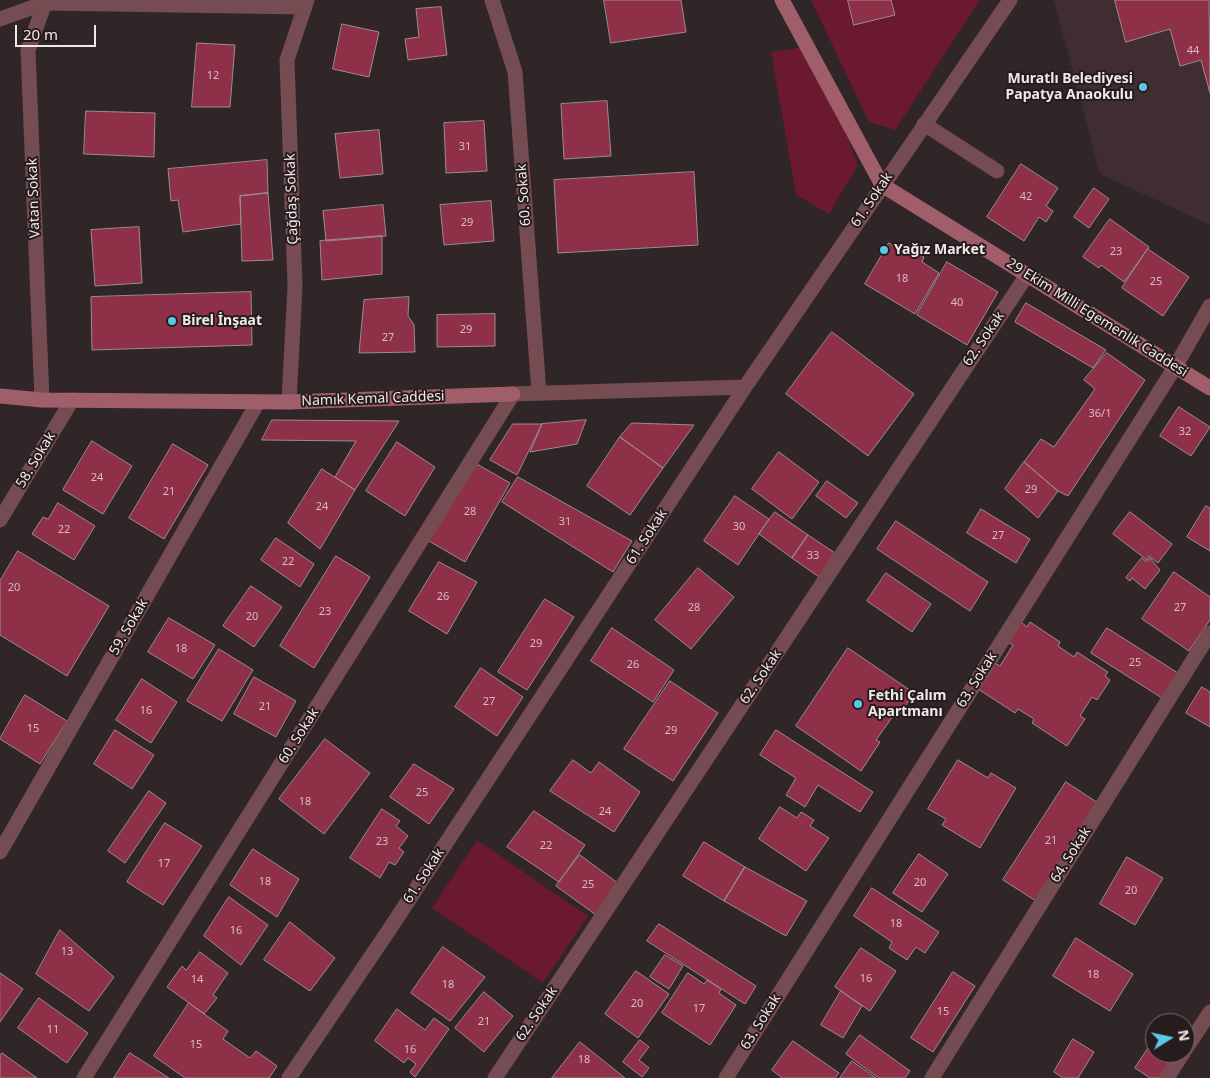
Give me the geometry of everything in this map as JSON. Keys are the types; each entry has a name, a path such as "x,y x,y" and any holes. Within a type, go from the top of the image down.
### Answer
{"street":[{"name":"60. Sokak","path":"492,0 515,72 539,393"},
{"name":"29 Ekim Milli Egemenlik Caddesi","path":"782,0 882,185 1210,388"},
{"name":"61. Sokak","path":"289,1078 391,927 746,387 1010,0"},
{"path":"0,19 45,1 306,4"},
{"name":"Vatan Sokak","path":"42,400 28,50 45,1"},
{"name":"Çağdaş Sokak","path":"289,402 295,286 287,60 306,4"},
{"path":"924,124 997,171"},
{"name":"62. Sokak","path":"495,1078 1027,275"},
{"name":"63. Sokak","path":"726,1078 1175,368 1210,306"},
{"name":"Namık Kemal Caddesi","path":"0,396 42,400 289,402 746,387"},
{"name":"60. Sokak","path":"84,1078 513,394"},
{"name":"58. Sokak","path":"0,520 72,400"},
{"name":"59. Sokak","path":"0,852 258,402"},
{"name":"64. Sokak","path":"932,1078 1210,633"},
{"path":"1195,1035 1210,1012"},
{"path":"1167,1078 1177,1063"}],"shaded area":[{"path":"811,0 980,0 895,130 869,122"},
{"name":"Muratlı Belediyesi Papatya Anaokulu","path":"1054,0 1210,0 1210,225 1100,174"},
{"path":"812,46 858,165 829,214 796,195 771,52"},
{"path":"477,840 588,916 543,983 432,908"}],"building":[{"path":"604,0 681,0 686,32 611,43"},
{"path":"848,0 891,0 895,15 854,25"},
{"path":"1115,0 1209,0 1210,93 1201,60 1180,66 1170,29 1126,42"},
{"path":"441,7 447,55 408,60 405,39 419,37 416,9"},
{"path":"342,24 379,32 369,77 333,69"},
{"path":"197,43 235,45 230,107 192,107"},
{"path":"607,101 611,156 564,159 561,104"},
{"path":"86,111 155,113 154,157 84,154"},
{"path":"484,121 487,171 446,173 444,123"},
{"path":"379,130 383,174 340,178 335,134"},
{"path":"267,160 268,193 240,196 241,224 183,232 178,200 171,201 168,169"},
{"path":"1021,164 1058,188 1046,206 1053,211 1046,222 1039,217 1024,241 987,217"},
{"path":"694,172 698,245 558,253 554,180"},
{"path":"1094,188 1109,199 1089,228 1074,217"},
{"path":"268,193 273,260 242,261 240,196"},
{"path":"491,201 494,241 444,245 440,205"},
{"path":"383,205 386,236 326,241 323,211"},
{"path":"1110,219 1149,247 1124,282 1101,265 1099,268 1083,257"},
{"path":"139,227 142,283 95,286 91,230"},
{"path":"382,236 382,274 322,280 320,241"},
{"path":"889,243 907,255 911,249 924,257 922,262 939,273 915,314 865,284"},
{"path":"1148,249 1189,277 1163,316 1122,288"},
{"path":"947,262 998,292 967,345 917,315"},
{"name":"Birel İnşaat","path":"251,292 252,345 92,350 91,297"},
{"path":"409,297 408,316 414,325 415,352 359,353 364,300"},
{"path":"1026,303 1106,350 1093,368 1015,322"},
{"path":"495,314 495,346 437,347 437,315"},
{"path":"832,332 914,394 868,456 786,394"},
{"path":"1107,353 1145,380 1068,496 1058,491 1024,462 1041,439 1054,447 1095,389 1084,380"},
{"path":"1179,407 1210,427 1191,456 1160,436"},
{"path":"272,420 399,421 355,490 335,477 356,441 262,440"},
{"path":"586,420 577,444 530,452 542,424"},
{"path":"632,423 694,425 663,468 620,437"},
{"path":"513,424 542,424 517,475 490,460"},
{"path":"620,437 663,468 630,515 587,486"},
{"path":"92,441 132,466 103,514 63,490"},
{"path":"397,442 435,467 405,516 366,491"},
{"path":"173,444 208,465 164,539 129,518"},
{"path":"779,452 819,482 792,519 752,489"},
{"path":"1024,462 1058,491 1038,518 1005,489"},
{"path":"475,463 510,483 465,562 429,541"},
{"path":"322,469 355,490 320,549 288,523"},
{"path":"518,477 632,541 613,572 502,502"},
{"path":"827,481 858,503 846,518 816,496"},
{"path":"735,496 769,519 738,565 704,541"},
{"path":"58,503 95,526 74,560 32,534 43,517 48,519"},
{"path":"1206,506 1210,508 1210,551 1187,537"},
{"path":"981,509 1030,539 1016,563 967,533"},
{"path":"775,512 808,535 792,558 759,534"},
{"path":"1130,512 1172,544 1158,563 1149,556 1147,560 1113,534"},
{"path":"896,521 988,582 970,611 877,549"},
{"path":"808,535 835,553 819,577 792,558"},
{"path":"276,538 314,564 300,587 261,560"},
{"path":"18,551 109,606 67,676 0,635 0,581"},
{"path":"336,556 370,577 314,668 280,646"},
{"path":"1142,558 1147,562 1150,558 1160,570 1145,589 1132,578 1130,581 1126,578"},
{"path":"439,562 477,582 447,634 409,611"},
{"path":"698,568 734,597 691,649 655,620"},
{"path":"1174,572 1210,597 1210,620 1189,651 1142,619"},
{"path":"886,573 931,604 912,632 867,601"},
{"path":"251,586 282,607 254,647 223,626"},
{"path":"545,599 574,617 527,690 498,672"},
{"path":"169,618 215,645 193,679 148,652"},
{"path":"1021,622 1027,627 1030,622 1060,642 1058,646 1074,657 1077,652 1108,672 1105,676 1110,680 1097,700 1092,697 1080,716 1085,719 1067,746 1032,723 1034,719 1018,709 1015,713 978,689 995,663 1000,666 1013,645 1008,642"},
{"path":"612,628 674,670 653,702 591,661"},
{"path":"1107,628 1178,673 1162,698 1091,653"},
{"name":"Fethi Çalım Apartmanı","path":"848,648 914,693 897,718 893,716 876,740 880,742 861,771 796,726"},
{"path":"219,649 253,670 222,721 187,701"},
{"path":"481,668 523,697 497,736 455,707"},
{"path":"254,677 296,701 276,737 234,714"},
{"path":"142,679 177,702 151,743 116,720"},
{"path":"670,681 718,713 673,781 624,749"},
{"path":"1202,687 1210,692 1210,727 1186,713"},
{"path":"25,695 67,721 40,764 0,739"},
{"path":"115,730 154,755 132,789 94,764"},
{"path":"776,730 873,792 860,812 818,785 805,807 786,795 796,778 760,755"},
{"path":"325,739 370,773 324,834 279,799"},
{"path":"573,760 591,773 599,762 640,792 614,832 550,791"},
{"path":"958,760 988,778 991,773 1016,788 980,848 942,825 946,819 928,809"},
{"path":"414,764 454,789 429,824 390,797"},
{"path":"1066,782 1098,803 1036,901 1003,880"},
{"path":"149,791 166,803 125,863 108,851"},
{"path":"780,807 797,818 801,812 814,820 810,826 829,838 806,871 759,839"},
{"path":"382,809 400,821 396,826 408,836 399,848 404,852 395,865 389,862 380,878 350,858"},
{"path":"534,811 585,845 559,882 507,847"},
{"path":"165,823 202,846 163,905 127,882"},
{"path":"704,842 745,867 724,901 683,876"},
{"path":"253,849 299,879 277,917 230,885"},
{"path":"919,854 948,874 922,912 893,893"},
{"path":"580,855 619,884 596,915 556,886"},
{"path":"1127,857 1163,878 1135,925 1100,904"},
{"path":"745,867 807,901 786,936 724,901"},
{"path":"872,888 939,932 925,953 916,947 907,960 889,948 892,942 854,916"},
{"path":"229,897 268,925 241,965 204,936"},
{"path":"290,922 335,958 310,991 264,960"},
{"path":"659,924 756,986 745,1004 647,941"},
{"path":"60,930 114,977 89,1011 36,974"},
{"path":"1076,938 1133,974 1110,1011 1053,976"},
{"path":"443,947 485,977 450,1021 411,993"},
{"path":"861,948 896,971 870,1011 835,987"},
{"path":"200,952 228,973 213,995 217,998 204,1014 167,987 182,966 186,970"},
{"path":"665,955 683,966 669,989 650,977"},
{"path":"636,971 669,994 638,1038 605,1014"},
{"path":"953,972 975,986 933,1052 911,1038"},
{"path":"0,973 23,989 0,1022"},
{"path":"688,973 704,984 707,980 721,989 719,993 736,1005 710,1045 662,1013"},
{"path":"841,991 862,1006 843,1038 821,1025"},
{"path":"484,992 513,1016 484,1052 455,1028"},
{"path":"39,998 88,1033 67,1063 18,1028"},
{"path":"189,1003 228,1031 223,1039 250,1058 256,1051 277,1066 269,1078 185,1078 154,1056"},
{"path":"397,1009 425,1030 434,1018 449,1029 415,1077 410,1072 416,1064 408,1058 404,1063 375,1041"},
{"path":"860,1035 910,1071 905,1078 879,1078 846,1054"},
{"path":"1073,1039 1094,1052 1078,1078 1063,1078 1054,1072"},
{"path":"640,1040 649,1047 639,1060 649,1068 642,1077 623,1062"},
{"path":"793,1041 839,1073 835,1078 782,1078 772,1070"},
{"path":"580,1042 625,1078 552,1078"},
{"path":"2,1053 37,1078 0,1078 0,1056"},
{"path":"130,1053 169,1078 114,1078"},
{"path":"1145,1053 1145,1063 1172,1063 1162,1078 1150,1078 1135,1068"},
{"path":"852,1061 876,1078 840,1078"}],"place":[{"name":"Muratlı Belediyesi Papatya Anaokulu","path":"1143,87"},
{"name":"Yağız Market","path":"884,250"},
{"name":"Birel İnşaat","path":"172,321"},
{"name":"Fethi Çalım Apartmanı","path":"858,704"}]}
